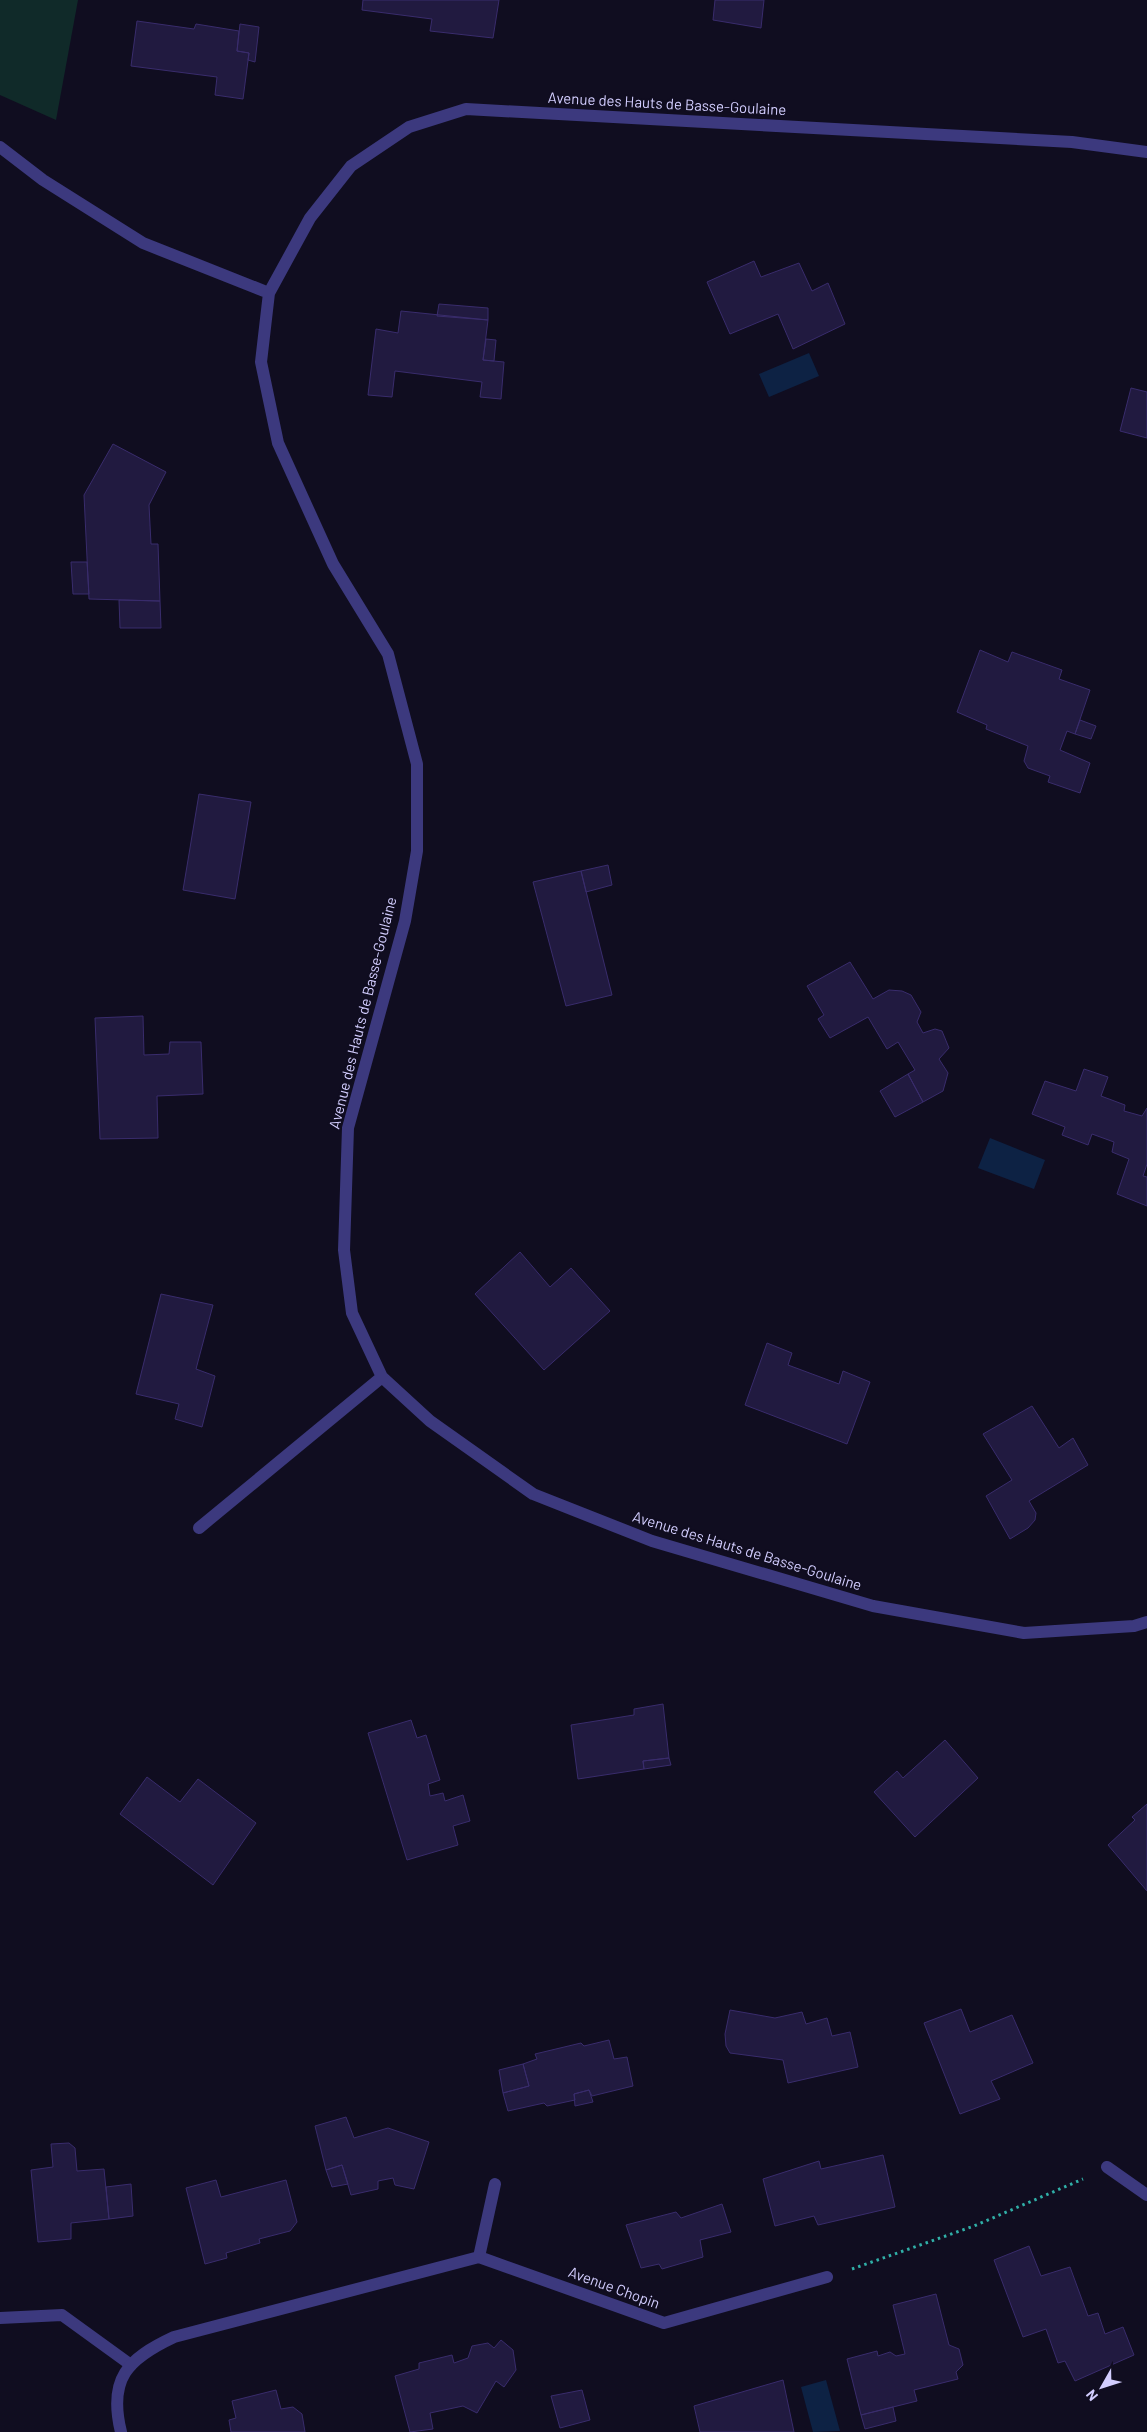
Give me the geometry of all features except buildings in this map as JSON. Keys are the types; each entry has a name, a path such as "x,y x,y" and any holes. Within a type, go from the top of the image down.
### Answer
{"street":[{"name":"Avenue des Hauts de Basse-Goulaine","path":"1147,152 1072,142 466,109 409,127 352,166 310,218 269,293 261,362 278,443 334,564 388,654 417,764 417,851 405,921 348,1128 344,1250 352,1313 382,1377 430,1421 532,1494 652,1541 873,1606 1024,1633 1134,1626 1147,1622"},
{"path":"0,147 43,180 143,242 269,293"},
{"path":"199,1528 382,1377"},
{"path":"1107,2167 1147,2195"},
{"path":"122,2432 116,2410 117,2389 131,2365 149,2348 174,2337 479,2257 496,2184"},
{"name":"Avenue Chopin","path":"479,2257 664,2324 827,2277"},
{"path":"0,2318 62,2315 131,2365"}],"path":[{"path":"827,2277 974,2226 1060,2191 1107,2167"}],"green space":[{"path":"0,0 78,0 56,120 0,95"}],"water":[{"path":"809,353 819,376 769,397 759,374"},
{"path":"990,1138 1045,1160 1034,1189 978,1168"},
{"path":"826,2380 840,2431 813,2432 801,2387"}]}
